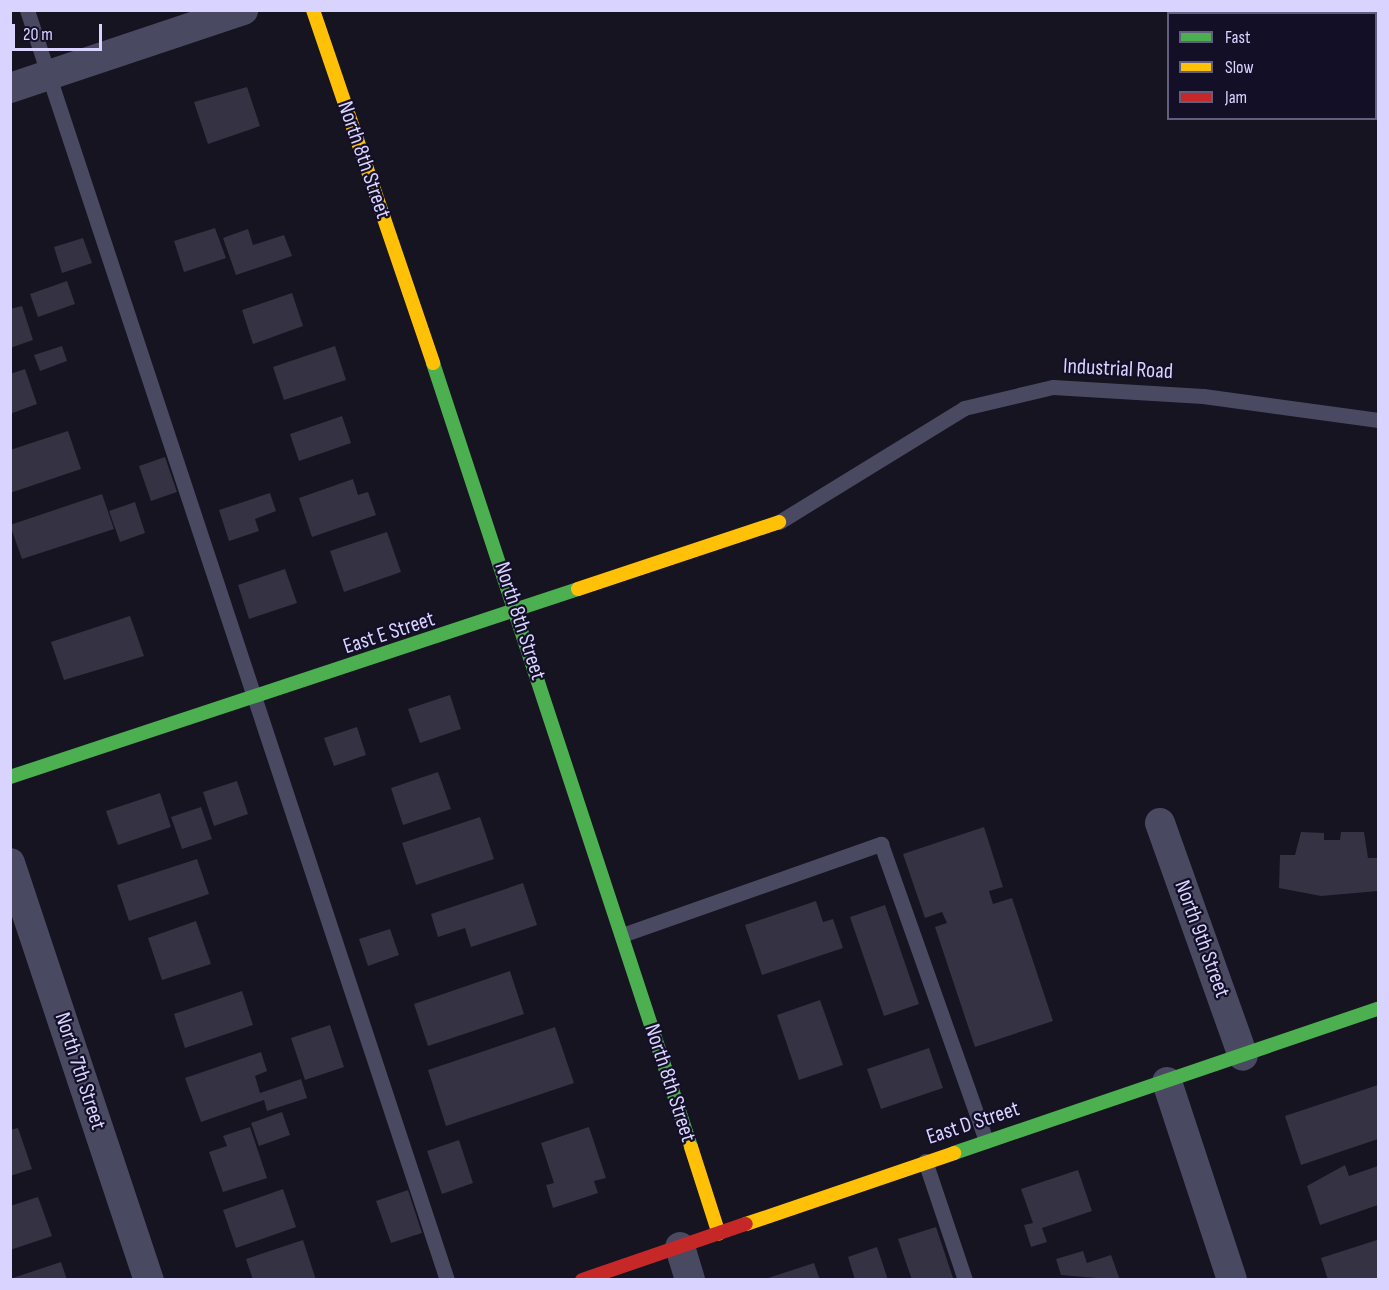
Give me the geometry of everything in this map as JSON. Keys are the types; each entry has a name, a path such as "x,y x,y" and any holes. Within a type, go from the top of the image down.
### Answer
{"street":[{"path":"10,88 243,10"},
{"name":"North 8th Street","path":"313,10 517,612 718,1234"},
{"name":"East E Street","path":"10,777 253,700 779,522"},
{"name":"North 9th Street","path":"1160,823 1243,1056"},
{"name":"North 7th Street","path":"10,863 149,1280"},
{"name":"East D Street","path":"582,1280 925,1161 1167,1082 1378,1009"},
{"path":"1167,1082 1232,1280"},
{"path":"680,1247 690,1280"}],"lane":[{"path":"27,10 253,700 447,1280"},
{"name":"Industrial Road","path":"779,522 964,408 1053,387 1203,396 1378,420"},
{"path":"622,934 881,844 986,1141"},
{"path":"925,1161 965,1280"}],"building":[{"path":"247,87 260,126 208,144 194,102"},
{"path":"215,228 226,258 184,272 174,241"},
{"path":"248,229 253,245 284,235 292,256 236,275 223,238"},
{"path":"83,238 92,263 62,273 54,247"},
{"path":"67,281 75,304 38,317 30,294"},
{"path":"292,293 303,326 253,344 242,310"},
{"path":"22,306 33,340 10,348 10,309"},
{"path":"62,346 67,361 40,371 34,355"},
{"path":"335,346 346,380 284,400 273,367"},
{"path":"25,369 37,404 10,414 10,374"},
{"path":"342,416 351,443 299,461 290,434"},
{"path":"68,431 81,469 10,493 10,450"},
{"path":"165,457 177,492 151,501 139,466"},
{"path":"353,479 358,495 368,492 376,515 312,537 299,498"},
{"path":"270,493 276,511 255,519 259,531 229,541 219,510"},
{"path":"102,494 114,529 22,559 10,525"},
{"path":"135,502 145,533 120,542 109,511"},
{"path":"387,532 401,572 344,592 330,551"},
{"path":"285,569 297,603 249,619 238,585"},
{"path":"130,616 144,656 64,680 51,642"},
{"path":"450,695 461,729 420,743 408,709"},
{"path":"357,727 366,755 334,766 324,738"},
{"path":"438,772 451,809 403,825 391,788"},
{"path":"237,781 248,814 214,826 203,792"},
{"path":"160,793 171,827 118,845 106,811"},
{"path":"201,807 212,839 182,849 171,817"},
{"path":"480,817 494,859 416,885 402,843"},
{"path":"984,827 1003,887 989,891 993,904 1012,898 1053,1021 975,1047 935,927 947,923 942,912 925,918 903,854"},
{"path":"1301,832 1324,833 1324,840 1340,840 1341,832 1364,832 1368,858 1378,858 1378,891 1321,896 1279,888 1280,855 1295,855"},
{"path":"197,859 209,894 129,921 117,885"},
{"path":"523,883 537,925 471,947 465,928 438,937 431,914"},
{"path":"816,901 823,922 833,919 843,948 762,975 745,925"},
{"path":"885,905 919,1004 884,1016 850,917"},
{"path":"196,921 211,964 162,980 148,938"},
{"path":"390,929 399,955 368,966 359,939"},
{"path":"510,971 524,1014 428,1046 414,1004"},
{"path":"242,991 253,1025 185,1048 174,1014"},
{"path":"820,1000 843,1065 799,1080 777,1015"},
{"path":"330,1025 344,1067 305,1080 291,1038"},
{"path":"555,1027 574,1083 446,1126 428,1070"},
{"path":"929,1048 943,1088 881,1109 867,1069"},
{"path":"261,1052 267,1071 255,1076 260,1093 301,1079 307,1098 267,1111 264,1100 201,1122 185,1078"},
{"path":"1378,1085 1378,1139 1301,1165 1285,1116"},
{"path":"282,1112 290,1135 259,1146 251,1123"},
{"path":"250,1127 267,1178 223,1192 209,1152 227,1146 223,1136"},
{"path":"589,1127 606,1178 594,1181 598,1193 553,1208 546,1185 554,1183 541,1143"},
{"path":"18,1128 32,1169 10,1176 10,1130"},
{"path":"459,1140 473,1183 442,1194 427,1151"},
{"path":"1345,1165 1349,1176 1378,1166 1378,1205 1320,1225 1307,1186"},
{"path":"1078,1170 1092,1211 1042,1228 1047,1242 1031,1247 1024,1225 1033,1223 1021,1189"},
{"path":"283,1189 296,1227 236,1248 223,1210"},
{"path":"408,1190 422,1233 391,1243 376,1201"},
{"path":"38,1197 52,1236 10,1250 10,1206"},
{"path":"936,1227 953,1278 912,1280 898,1239"},
{"path":"303,1240 316,1280 253,1280 246,1259"},
{"path":"1377,1240 1378,1280 1328,1280 1321,1258"},
{"path":"877,1247 888,1280 855,1280 848,1257"},
{"path":"1083,1251 1087,1263 1111,1255 1120,1280 1061,1275 1056,1259"},
{"path":"61,1262 67,1280 10,1280 10,1279"},
{"path":"814,1263 820,1280 765,1280 765,1279"}],"traffic: fast":[{"path":"433,363 691,1147"},
{"path":"10,777 578,589"},
{"path":"954,1153 1378,1009"}],"traffic: slow":[{"path":"313,10 433,363"},
{"path":"578,589 779,522"},
{"path":"691,1147 719,1234"},
{"path":"746,1224 954,1153"}],"traffic: jam":[{"path":"582,1280 746,1224"}]}
